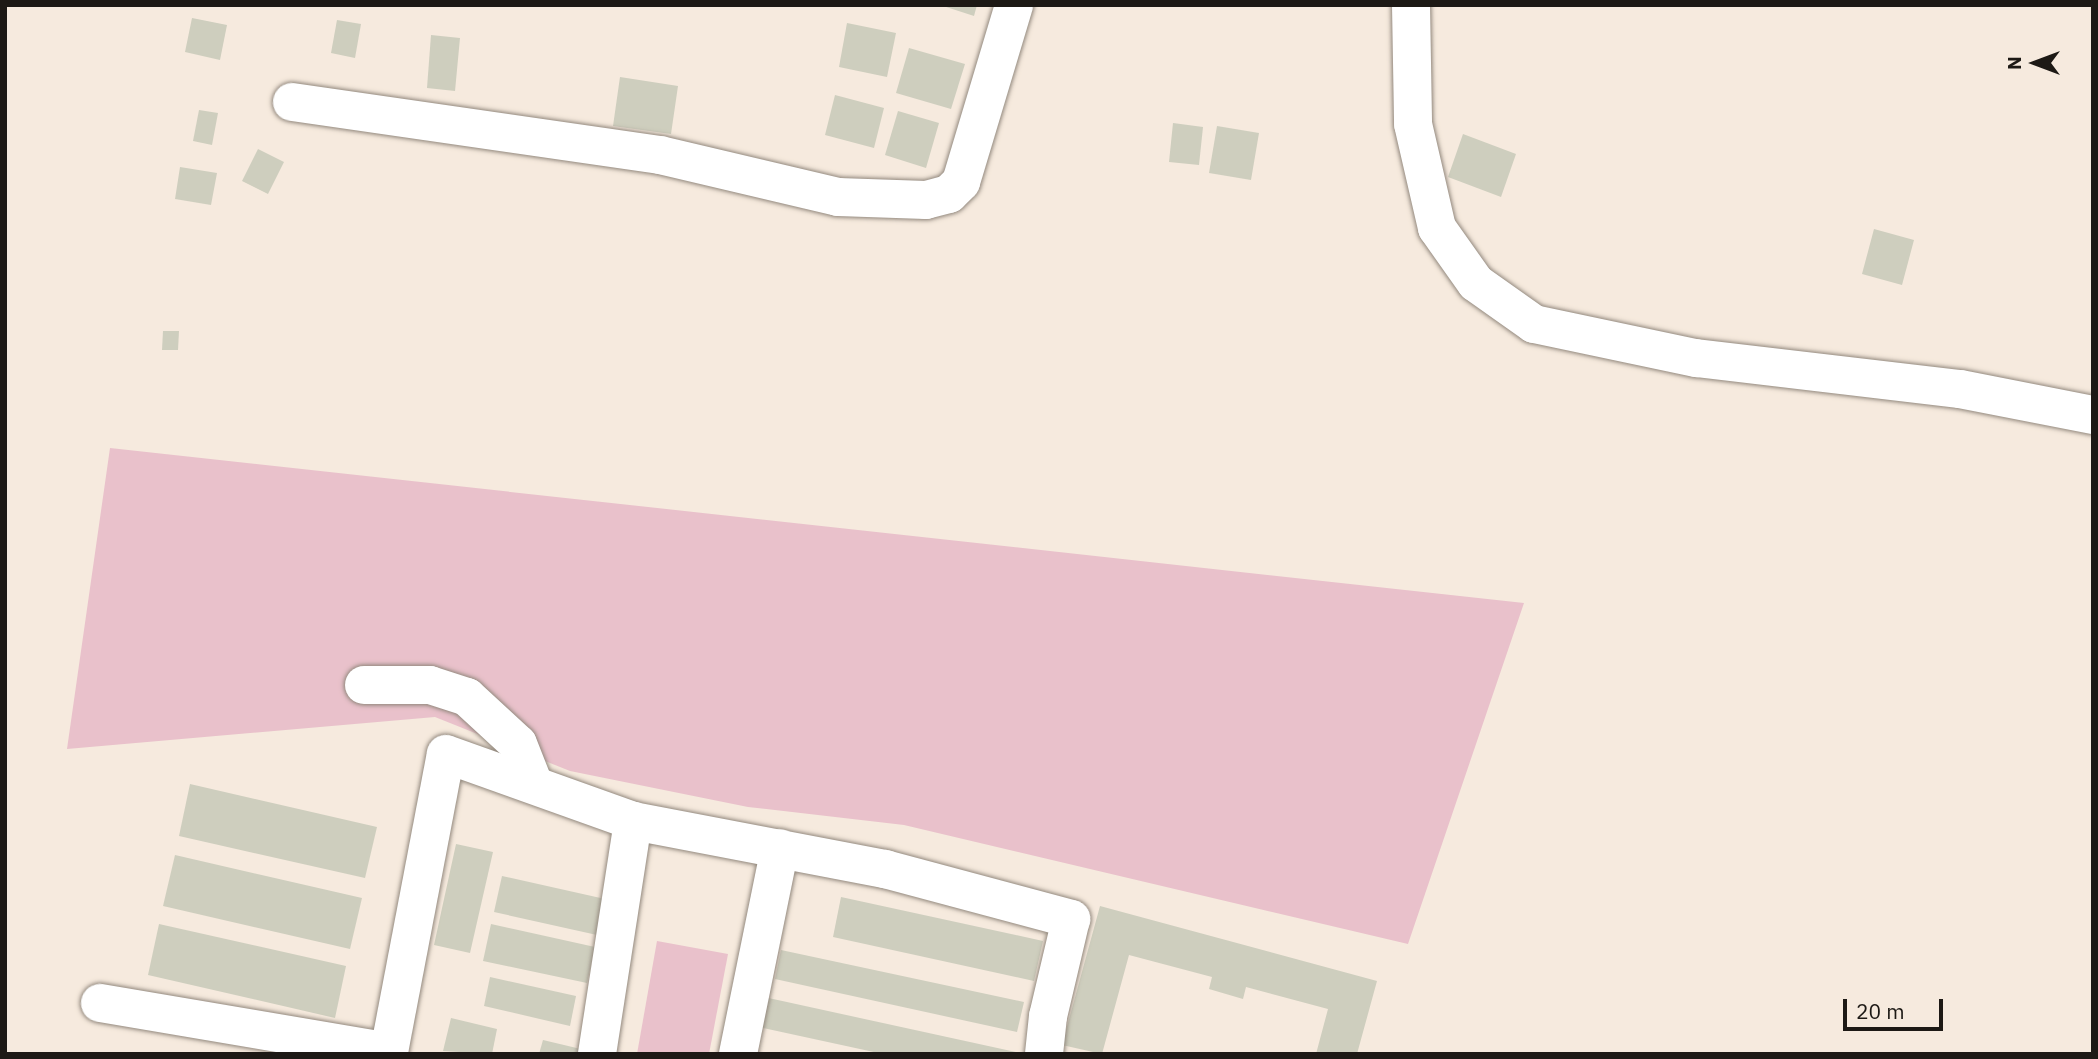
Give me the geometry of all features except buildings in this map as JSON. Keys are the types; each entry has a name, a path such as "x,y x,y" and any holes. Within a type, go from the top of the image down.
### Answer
{"street":[{"path":"292,102 660,155 838,197 926,200 949,194 961,182 1014,5"},
{"path":"1411,5 1413,124 1437,228 1476,282 1534,324 1696,358 1960,389 2093,415"},
{"path":"364,685 430,685 467,698 518,744 533,782"},
{"path":"100,1003 389,1052 446,754 533,782 633,821 780,848 954,886 1071,919 1048,1016 1044,1054"},
{"path":"597,1054 633,821"},
{"path":"738,1054 780,848"}],"shaded area":[{"path":"110,448 1524,603 1408,944 904,825 748,807 570,771 435,717 67,749"},
{"path":"657,941 728,954 709,1054 637,1054"}]}
